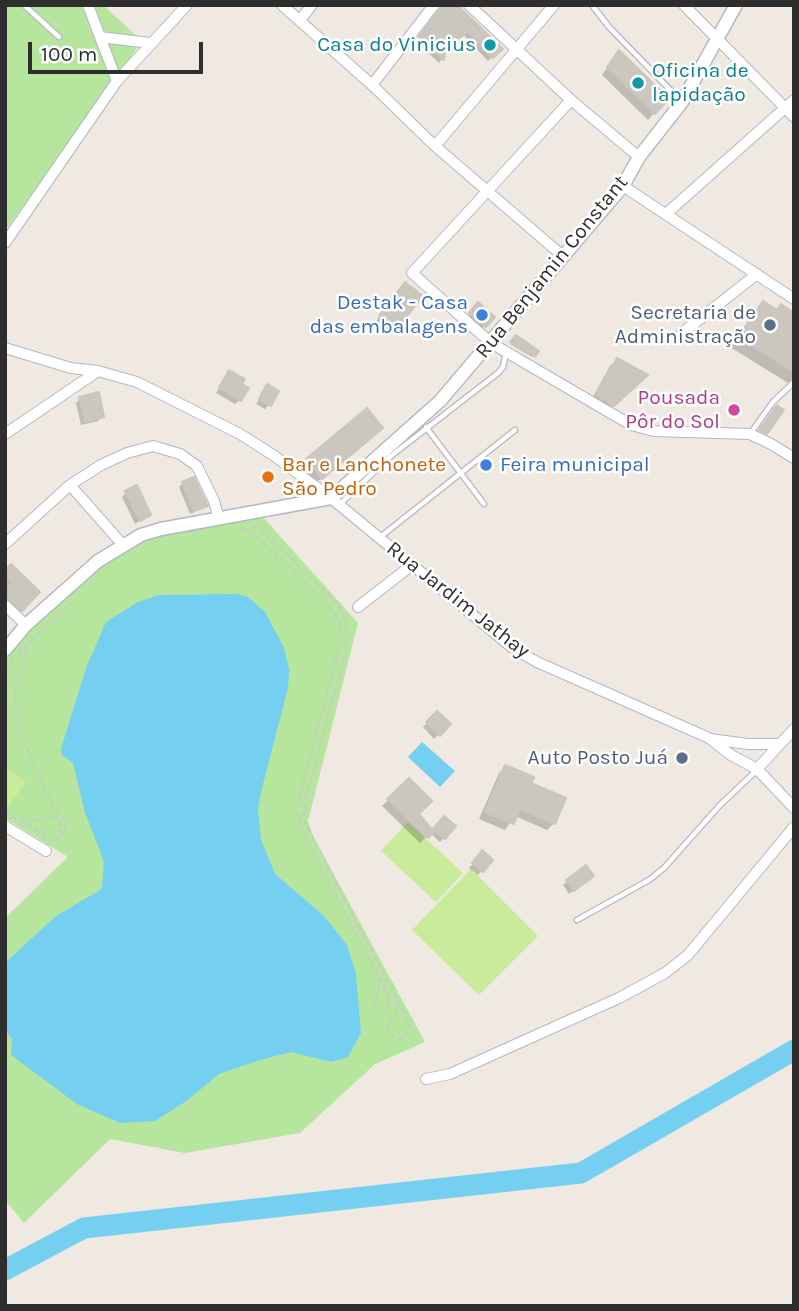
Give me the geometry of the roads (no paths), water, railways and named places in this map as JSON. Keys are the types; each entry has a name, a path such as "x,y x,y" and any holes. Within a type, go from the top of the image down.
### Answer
{"street":[{"path":"88,5 117,80"},
{"path":"5,243 117,80 187,5"},
{"path":"282,5 487,193 564,257"},
{"path":"300,20 313,5"},
{"path":"372,85 434,5"},
{"path":"469,5 571,100 639,157"},
{"path":"435,146 554,5"},
{"path":"684,5 794,117"},
{"name":"Rua Benjamin Constant","path":"335,501 423,423 623,186 639,157 682,102 736,5"},
{"path":"100,37 150,43"},
{"path":"571,100 412,273 491,343 641,429 750,434 794,458"},
{"path":"667,213 794,100"},
{"path":"623,186 794,299"},
{"path":"682,333 757,274"},
{"name":"Rua Jardim Jathay","path":"5,348 71,368 98,371 137,382 240,434 335,501 514,649 537,662 709,738 757,769 794,808"},
{"path":"5,434 98,371"},
{"path":"5,544 70,485 127,453 147,447 160,447 180,454 197,466 219,519"},
{"path":"70,485 123,545"},
{"path":"5,650 98,561 123,545 161,529 335,501"},
{"path":"358,607 412,565"},
{"path":"5,604 29,628"},
{"path":"757,769 794,729"},
{"name":"Rua Jardim Jathay","path":"709,738 748,744 780,744"},
{"path":"5,826 46,850"},
{"path":"426,1079 450,1074 608,1003 665,972 695,947 794,827"}],"lane":[{"path":"24,5 59,37"},
{"path":"592,5 609,27 682,102"},
{"path":"484,504 423,423 498,373 503,367 506,353"},
{"path":"750,434 773,402 794,382"},
{"path":"378,538 516,430"},
{"path":"577,920 664,869 720,805 757,769"}],"water":[{"path":"238,594 248,597 265,612 284,648 289,669 288,688 258,809 261,840 275,874 324,916 347,945 356,974 361,1033 348,1057 331,1062 291,1052 260,1060 219,1074 185,1102 155,1121 120,1123 77,1104 11,1055 12,1039 5,1030 5,963 56,916 100,890 102,886 104,861 85,813 73,763 62,755 61,749 86,668 106,622 138,602 159,595"},
{"path":"422,742 455,771 440,787 408,757"}],"waterway":[{"path":"5,1270 84,1228 581,1173 794,1050"}],"place":[{"name":"Casa do Vinicius","path":"490,45"},
{"name":"Oficina de lapidação","path":"638,83"},
{"name":"Destak - Casa das embalagens","path":"482,315"},
{"name":"Secretaria de Administração","path":"770,325"},
{"name":"Pousada Pôr do Sol","path":"734,410"},
{"name":"Feira municipal","path":"486,465"},
{"name":"Bar e Lanchonete São Pedro","path":"268,477"},
{"name":"Auto Posto Juá","path":"682,758"}]}
